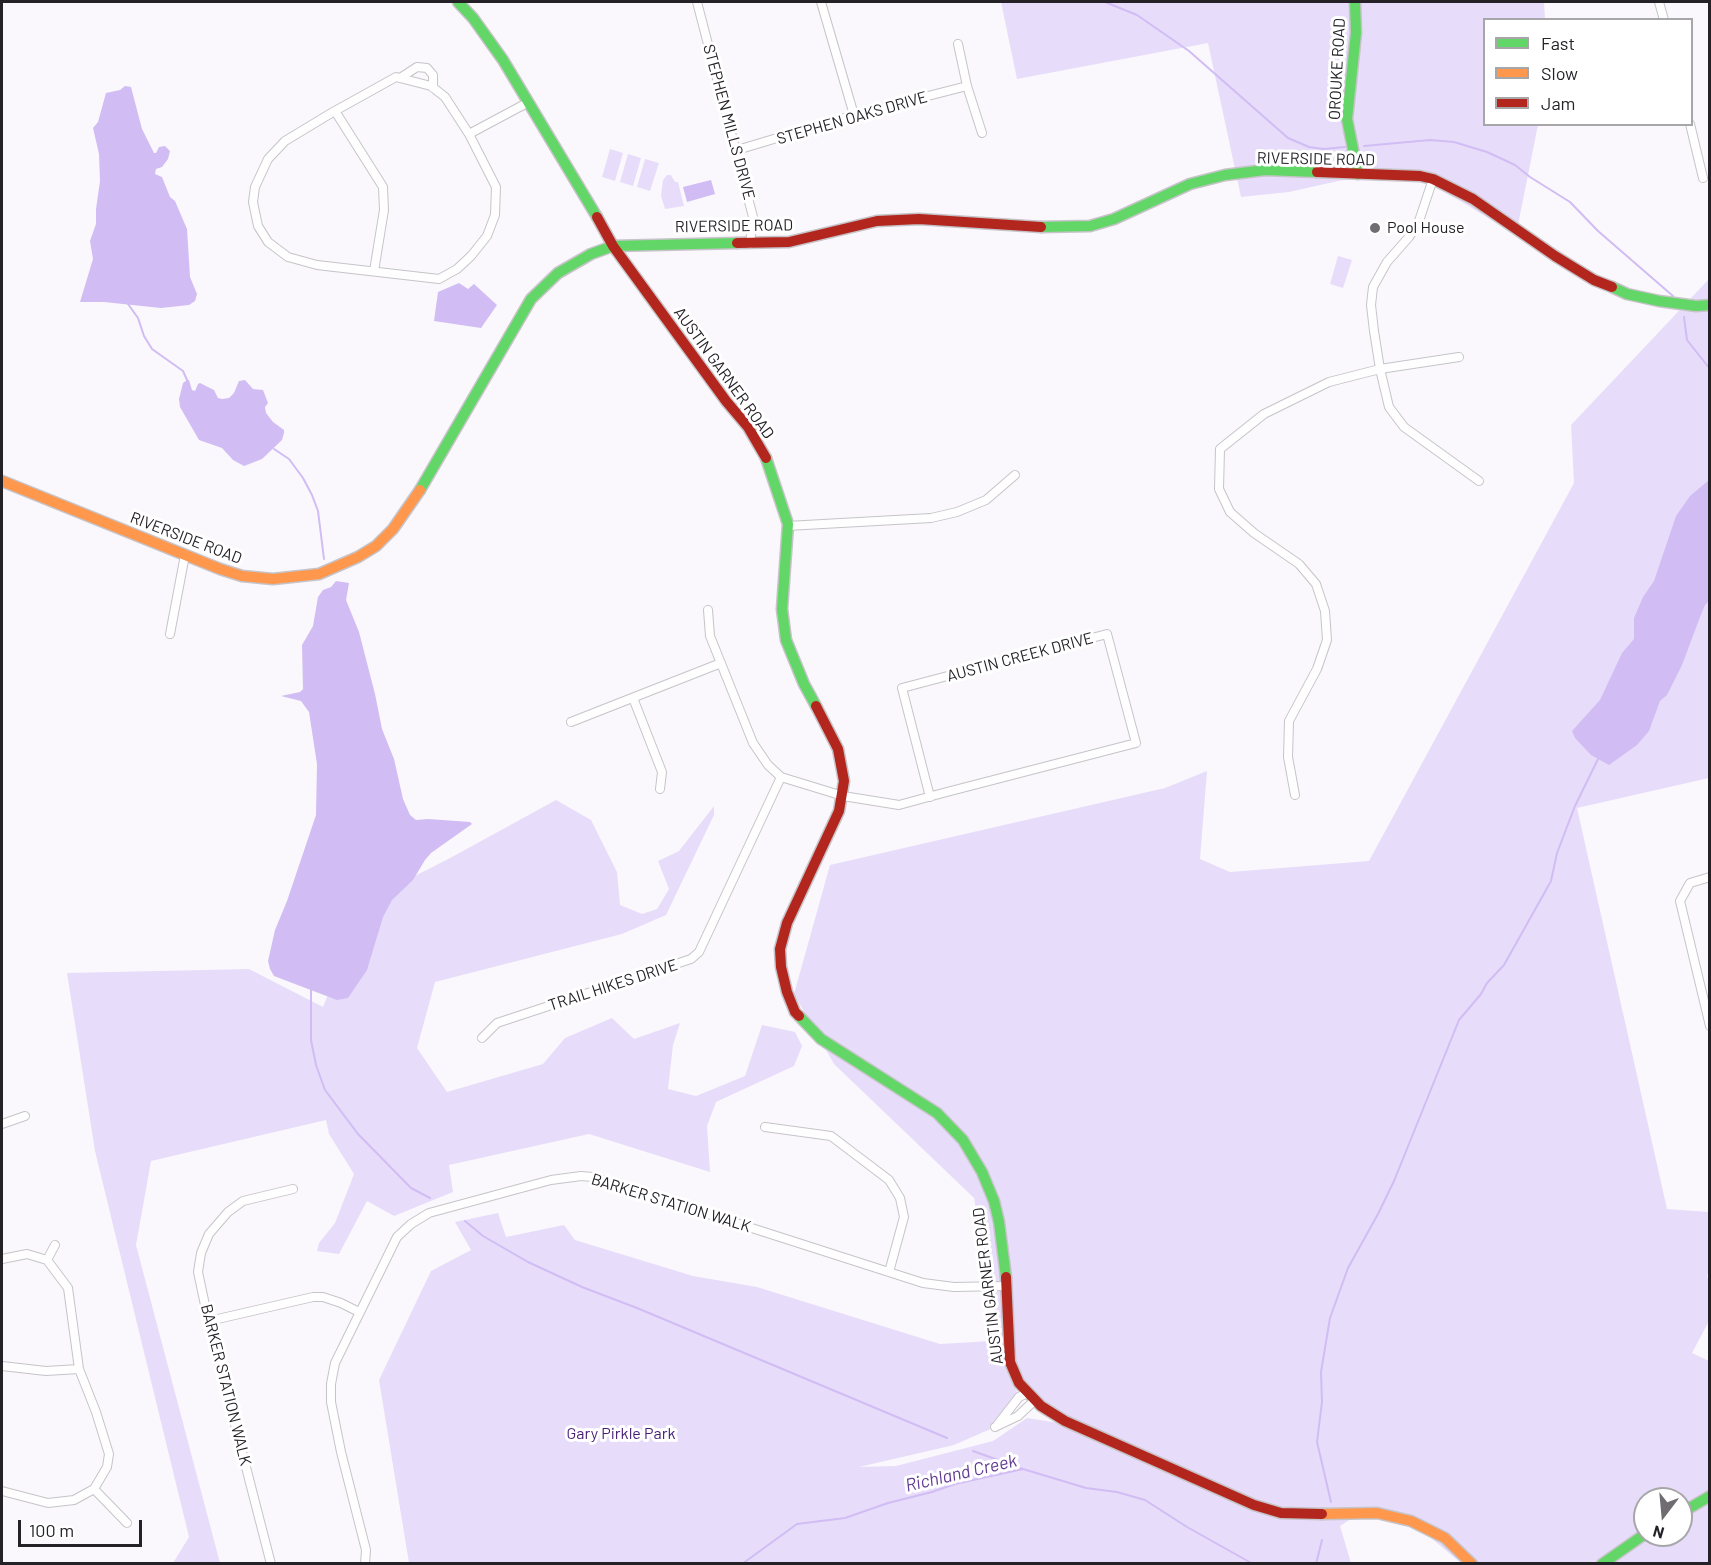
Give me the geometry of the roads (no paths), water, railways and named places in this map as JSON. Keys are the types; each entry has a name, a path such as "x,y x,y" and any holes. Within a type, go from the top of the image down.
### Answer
{"street":[{"name":"AUSTIN GARNER ROAD","path":"458,2 473,18 503,60 588,201 612,246 726,401 748,427 769,463 781,496 787,526 782,609 786,640 804,684 838,749 844,782 843,796 838,811 787,923 780,949 781,967 787,993 795,1012 821,1039 938,1113 963,1140 982,1172 994,1201 999,1222 1007,1286 1010,1362 1019,1383 1041,1406 1065,1421 1254,1505 1281,1513 1344,1515 1377,1513 1410,1521 1445,1538 1472,1563"},
{"name":"STEPHEN MILLS DRIVE","path":"697,2 753,216 750,244"},
{"path":"821,2 854,116"},
{"name":"OROUKE ROAD","path":"1355,2 1356,33 1347,119 1358,174"},
{"path":"1659,2 1663,18"},
{"path":"958,44 967,86 982,133"},
{"path":"400,78 417,67 427,68 433,75 433,88"},
{"path":"396,77 433,88 445,97 470,134 496,187 495,215 487,236 471,256 457,269 439,279 317,265 288,257 268,242 258,226 254,202 255,187 268,159 285,141 396,77"},
{"name":"STEPHEN OAKS DRIVE","path":"737,150 967,86"},
{"path":"470,134 527,103"},
{"path":"335,111 383,187 384,210 374,271"},
{"path":"1690,126 1703,178"},
{"name":"RIVERSIDE ROAD","path":"2,481 242,576 273,579 319,574 376,546 398,523 425,483 531,299 558,273 612,246 789,242 877,221 919,219 1059,228 1090,226 1114,219 1190,184 1225,175 1265,170 1420,176 1433,179 1473,198 1555,256 1594,280 1627,294 1659,302 1696,306 1710,305"},
{"path":"1433,179 1419,221 1409,237 1387,262 1373,287 1371,305 1380,369 1389,407 1404,428 1479,481"},
{"path":"1295,795 1287,757 1289,721 1317,669 1327,640 1325,611 1316,584 1299,564 1254,533 1230,512 1219,489 1220,449 1264,414 1329,382 1380,369 1459,357"},
{"path":"787,526 932,518 957,513 986,500 1015,476"},
{"path":"170,634 185,555"},
{"path":"708,610 710,636 753,743 768,765 781,777"},
{"name":"AUSTIN CREEK DRIVE","path":"781,777 843,796 899,805 930,797 1136,742 1107,634 902,688 930,797"},
{"path":"571,722 721,663"},
{"path":"633,698 662,772 660,789"},
{"name":"TRAIL HIKES DRIVE","path":"482,1038 497,1023 691,959 699,952 781,777"},
{"path":"1710,877 1690,883 1680,902 1710,1026"},
{"path":"2,1124 25,1116"},
{"path":"765,1127 831,1136 889,1180 900,1198 904,1217 889,1272"},
{"name":"BARKER STATION WALK","path":"366,1563 366,1550 331,1402 331,1384 335,1363 398,1237 411,1224 429,1212 551,1180 581,1176 593,1177 923,1283 954,1287 1007,1286"},
{"name":"BARKER STATION WALK","path":"271,1563 198,1272 201,1253 209,1234 228,1212 243,1202 293,1189"},
{"path":"47,1260 55,1245"},
{"path":"2,1259 27,1254 47,1260 68,1288 79,1369 109,1454 107,1467 94,1489 74,1500 48,1503 2,1491"},
{"path":"209,1321 313,1297 323,1297 359,1312"},
{"path":"2,1366 46,1371 79,1369"},
{"path":"1032,1396 1018,1416 995,1427 1019,1397 1032,1396"},
{"path":"94,1489 126,1523"},
{"path":"1693,1506 1710,1496"},
{"path":"1602,1563 1633,1542"}],"waterway":[{"path":"1105,2 1137,15 1189,51 1288,138 1309,147 1324,149 1345,147"},
{"path":"1364,146 1430,140 1454,142 1487,152 1515,165 1570,202 1598,231 1673,296"},
{"path":"128,304 138,318 144,336 152,349 183,371 187,380"},
{"path":"1684,317 1687,340 1710,369"},
{"path":"274,449 289,459 312,495 318,511 324,559"},
{"path":"1331,1502 1317,1442 1322,1402 1321,1372 1330,1318 1348,1268 1394,1181 1459,1020 1504,965 1551,881 1557,853 1575,806 1598,759"},
{"path":"311,990 311,1040 316,1065 325,1090 358,1134 411,1188 430,1198"},
{"path":"465,1221 483,1236 528,1262 582,1287 947,1438"},
{"name":"Richland Creek","path":"973,1451 1086,1488 1117,1492 1145,1500 1187,1527 1253,1564"},
{"name":"Richland Creek","path":"742,1564 797,1524 845,1518 955,1484 1023,1469"},
{"path":"1316,1564 1322,1540"}],"place":[{"name":"Pool House","path":"1375,228"}],"park label":[{"name":"Gary Pirkle Park","path":"621,1434"}]}
